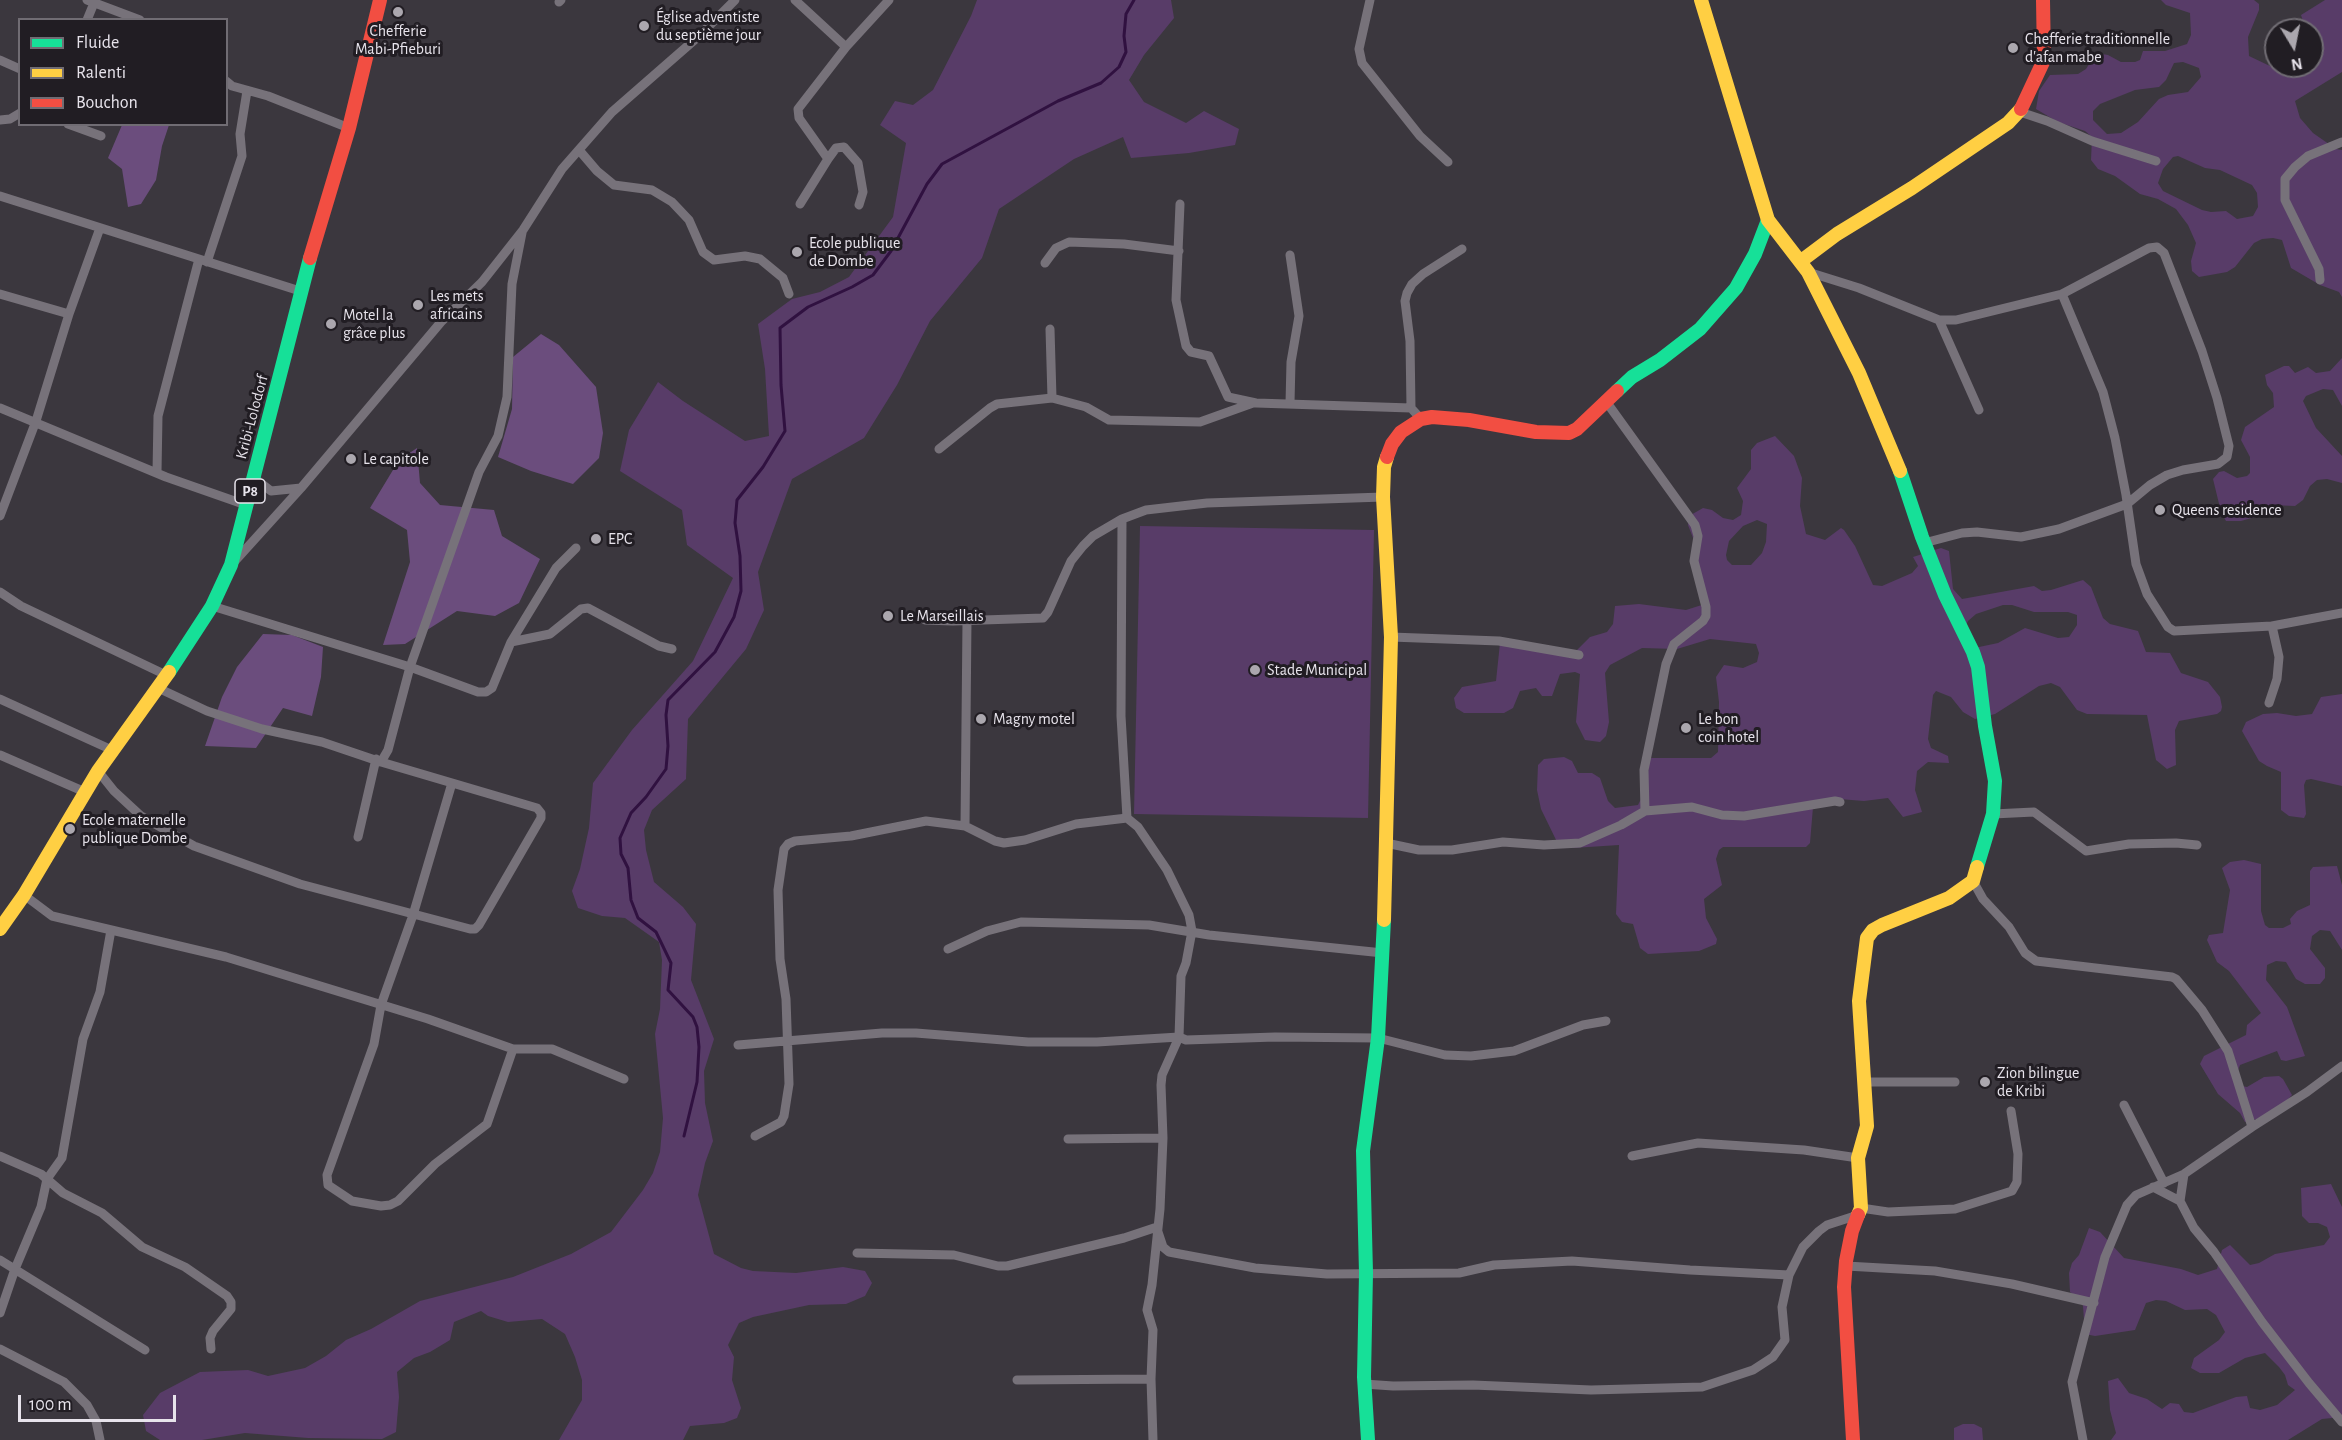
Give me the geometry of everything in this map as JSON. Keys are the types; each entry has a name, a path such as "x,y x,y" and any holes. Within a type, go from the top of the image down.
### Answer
{"street":[{"name":"Kribi-Lolodorf","path":"1,924 24,895 98,771 158,688 212,606 231,565 300,291 348,128 380,0"},
{"path":"231,565 301,488 441,322 482,282 523,230 562,169 612,112 699,36 735,0"},
{"path":"795,0 846,47"},
{"path":"828,159 799,118 798,109 846,47 889,0"},
{"path":"1370,0 1359,49 1362,63 1420,136 1448,162"},
{"path":"1701,0 1768,220 1805,266 1878,413 1924,543 1945,595 1973,652 1978,667 1995,781 1993,814 1973,882 1950,898 1933,906 1881,925 1867,938 1859,1001 1867,1126 1858,1158 1859,1211 1846,1266 1846,1342 1853,1440"},
{"path":"1805,266 1836,234 1912,188 2008,123 2020,112 2044,60 2043,0"},
{"path":"87,18 91,1 135,18"},
{"path":"0,60 18,68"},
{"path":"228,83 232,87 268,96 348,128"},
{"path":"157,472 158,416 203,261 242,156 240,135 248,91"},
{"path":"2020,112 2092,141 2156,161"},
{"path":"0,120 10,119 18,114"},
{"path":"74,126 101,136"},
{"path":"2320,280 2319,269 2285,200 2285,179 2308,156 2342,142"},
{"path":"800,204 836,148 844,147 858,163 863,192 859,205"},
{"path":"579,150 597,171 614,185 652,190 672,202 689,220 704,252 714,260 746,256 760,259 783,278 789,294"},
{"path":"0,196 300,291"},
{"path":"1180,204 1176,300 1186,346 1191,352 1209,356 1228,397 1256,403 1411,408"},
{"path":"1368,1440 1364,1384 1366,1273 1363,1151 1378,1038 1383,952 1391,637 1383,496 1384,467 1392,444 1401,432 1421,419 1432,417 1469,420 1536,432 1569,433 1577,429 1632,376 1660,360 1700,329 1736,288 1755,254 1768,220"},
{"path":"0,516 36,421 69,314 100,228"},
{"path":"358,837 379,761 388,750 410,667 479,472 498,436 507,397 512,284 523,230"},
{"path":"1045,263 1056,248 1069,243 1124,244 1179,251"},
{"path":"1805,266 1939,320 1956,320 2062,294 2149,248 2157,248 2164,253 2202,351 2214,389 2229,446 2227,457 2218,464 2183,470 2167,476 2150,485 2127,504 2059,529 2021,537 1977,532 1962,533 1924,543"},
{"path":"1421,419 1411,408 1410,342 1405,301 1412,284 1423,274 1462,249"},
{"path":"1290,255 1299,316 1291,362 1290,404"},
{"path":"0,294 69,314"},
{"path":"2062,294 2103,392 2115,438 2136,564 2146,594 2168,627 2174,631 2272,626 2342,613"},
{"path":"1939,320 1979,410"},
{"path":"1050,329 1052,398"},
{"path":"939,449 990,408 997,405 1052,398 1086,407 1113,421 1187,423 1211,420 1256,403"},
{"path":"1605,400 1695,525 1698,536 1694,561 1706,607 1706,616 1703,621 1674,644 1666,664 1644,770 1645,811"},
{"path":"0,408 157,472 246,505"},
{"path":"253,477 271,491 301,488"},
{"path":"925,620 1043,618 1048,612 1071,561 1083,546 1093,536 1122,519 1146,510 1207,503 1383,496"},
{"path":"1122,519 1121,716 1127,818"},
{"path":"212,606 410,667 478,692 486,692 492,688 511,642 556,568 576,548"},
{"path":"0,592 21,606 166,675"},
{"path":"511,642 550,634 574,612 588,608 659,646 672,649"},
{"path":"965,826 967,620"},
{"path":"2269,703 2277,679 2280,657 2272,626"},
{"path":"1391,637 1499,641 1579,655"},
{"path":"98,771 114,791 141,816 194,846 300,884 413,915 475,929 541,818 537,808 322,742 262,729 207,711 158,688"},
{"path":"0,699 112,750"},
{"path":"0,755 85,792"},
{"path":"452,783 413,915 381,1005 374,1044 327,1175 328,1185 352,1201 381,1206 398,1201 435,1164 488,1124 513,1049"},
{"path":"1386,843 1419,850 1452,850 1503,842 1544,845 1580,843 1621,825 1645,811 1692,807 1722,815 1744,816 1840,802"},
{"path":"1993,814 2034,812 2086,851 2129,844 2197,845"},
{"path":"755,1136 777,1125 784,1116 789,1084 789,1040 780,959 777,890 784,849 795,841 851,836 926,821 965,826 1004,843 1025,840 1076,824 1127,818 1138,827 1167,870 1188,915 1192,931 1181,976 1177,1028 1179,1037 1162,1075 1163,1137 1152,1285 1147,1310 1153,1330 1151,1378 1154,1440"},
{"path":"1973,882 1983,899 2009,927 2025,953 2036,961 2172,977 2176,980 2202,1010 2228,1051 2252,1127"},
{"path":"24,895 52,916 226,957 428,1019 513,1049 552,1049 624,1079"},
{"path":"948,949 987,931 1021,922 1149,925 1383,952"},
{"path":"0,1313 15,1269 41,1207 48,1179 62,1158 83,1039 100,992 111,930"},
{"path":"738,1045 882,1033 916,1033 1028,1042 1097,1042 1179,1037 1186,1040 1275,1037 1378,1038 1445,1055 1471,1056 1514,1051 1583,1024 1606,1021"},
{"path":"2083,1440 2072,1382 2105,1257 2127,1205 2136,1195 2184,1174 2342,1066"},
{"path":"1863,1082 1955,1082"},
{"path":"2124,1105 2164,1183"},
{"path":"1364,1384 1473,1385 1591,1390 1702,1387 1753,1370 1773,1357 1785,1340 1782,1307 1789,1275 1803,1247 1819,1231 1859,1211 1954,1209 2012,1191 2017,1182 2018,1154 2011,1111"},
{"path":"1068,1139 1163,1137"},
{"path":"1632,1156 1698,1143 1804,1150 1858,1158"},
{"path":"0,1156 48,1179 63,1193 102,1213 142,1247 184,1267 227,1296 231,1302 231,1309 213,1331 210,1338 211,1349"},
{"path":"2180,1201 2184,1174"},
{"path":"2153,1187 2180,1201 2194,1228 2214,1252 2262,1322 2342,1422"},
{"path":"1157,1228 1163,1247 1169,1252 1255,1268 1327,1274 1459,1273 1494,1265 1572,1261 1789,1275"},
{"path":"857,1253 954,1255 998,1266 1007,1266 1157,1228"},
{"path":"0,1260 145,1350"},
{"path":"1846,1266 1935,1271 2013,1284 2094,1304"},
{"path":"0,1349 64,1382 87,1405 96,1421 100,1440"},
{"path":"1017,1380 1151,1378"}],"shaded area":[{"path":"977,0 1171,0 1174,18 1144,55 1129,80 1144,102 1186,123 1204,111 1239,129 1235,145 1189,153 1131,158 1123,137 1074,159 999,209 982,258 930,321 897,385 864,438 792,479 758,572 764,610 746,649 688,719 686,779 652,810 644,830 646,850 654,882 683,907 696,924 691,980 714,1039 704,1071 705,1103 713,1141 705,1163 698,1195 714,1254 741,1268 753,1271 796,1273 843,1267 865,1271 872,1283 865,1296 846,1304 809,1305 753,1317 739,1323 728,1345 734,1357 732,1380 741,1408 737,1418 724,1423 690,1426 683,1440 559,1440 582,1400 582,1380 565,1334 542,1319 508,1322 488,1316 481,1311 454,1322 450,1340 414,1358 397,1372 399,1397 396,1432 382,1439 308,1438 245,1433 202,1440 160,1440 146,1431 143,1415 160,1393 200,1372 248,1370 268,1376 305,1368 326,1356 346,1340 371,1329 420,1301 513,1277 571,1254 611,1232 653,1173 660,1152 663,1118 655,1034 660,1009 662,960 659,942 625,918 602,916 578,908 572,891 580,869 589,828 593,783 632,730 693,661 733,578 687,545 682,510 620,471 629,430 658,382 745,441 769,436 765,369 758,324 792,299 820,292 849,277 893,217 906,143 880,125 895,101 913,105 933,90"},
{"path":"2161,0 2254,0 2259,4 2259,10 2248,37 2249,56 2264,63 2264,78 2324,78 2324,18 2302,18 2301,15 2325,0 2342,0 2342,72 2295,101 2300,118 2313,133 2336,149 2342,150 2342,297 2339,292 2320,285 2291,268 2282,240 2273,238 2262,239 2254,243 2235,267 2227,272 2199,277 2192,271 2191,261 2196,243 2188,225 2176,209 2158,199 2140,194 2115,176 2098,169 2091,160 2092,137 2085,131 2058,122 2036,109 2039,91 2050,75 2078,74 2086,69 2096,53 2108,55 2121,62 2135,62 2140,60 2143,51 2165,51 2187,44 2191,35 2190,13 2166,5","holes":["2183,62 2199,68 2201,77 2188,92 2159,99 2138,122 2121,133 2107,134 2093,120 2093,111 2100,104 2135,90 2159,87 2166,80 2174,63","2178,156 2205,168 2220,170 2252,185 2257,193 2258,207 2253,216 2237,219 2226,211 2202,210 2163,191 2158,183 2163,169 2173,157"]},
{"path":"122,126 169,126 162,146 156,180 141,204 128,207 122,169 108,158"},
{"path":"541,334 559,345 596,387 603,433 599,458 573,484 531,471 498,457 512,409 513,357"},
{"path":"2342,358 2342,406 2333,390 2323,389 2306,396 2303,401 2316,428 2342,456 2342,483 2327,479 2317,480 2310,486 2303,500 2295,506 2271,505 2255,517 2241,521 2226,521 2221,512 2213,479 2219,472 2224,471 2237,478 2250,473 2250,457 2241,440 2245,427 2274,407 2273,393 2267,385 2265,375 2284,366 2289,366 2295,373 2308,367 2316,373 2330,371"},
{"path":"1775,436 1794,456 1802,478 1800,506 1806,534 1825,540 1841,528 1844,530 1855,546 1873,585 1882,586 1912,573 1918,566 1913,557 1941,548 1949,551 1953,589 1962,599 2034,586 2042,591 2051,590 2083,580 2091,587 2103,618 2110,624 2138,631 2146,652 2170,653 2181,673 2208,682 2220,697 2221,711 2217,714 2179,721 2175,730 2176,765 2167,769 2156,760 2147,715 2087,714 2077,710 2060,687 2051,683 2039,686 1995,714 1975,719 1963,712 1951,697 1936,691 1933,695 1928,739 1931,748 1948,756 1949,763 1928,762 1917,771 1915,790 1922,812 1903,817 1888,798 1864,801 1839,799 1813,807 1810,843 1806,847 1723,847 1719,850 1716,859 1722,885 1704,899 1706,918 1717,939 1716,944 1699,951 1648,954 1640,948 1633,924 1622,922 1616,914 1619,845 1573,848 1558,844 1541,809 1537,790 1538,765 1544,759 1564,757 1572,761 1578,773 1592,773 1600,778 1608,801 1615,808 1638,805 1647,787 1649,758 1711,758 1718,752 1719,702 1716,677 1724,665 1743,668 1757,662 1759,653 1756,644 1710,639 1677,649 1642,648 1610,665 1605,673 1609,722 1606,736 1600,742 1585,740 1576,722 1580,674 1575,672 1560,674 1552,696 1542,696 1536,688 1520,691 1513,708 1504,713 1464,713 1456,708 1454,698 1462,687 1496,681 1500,643 1575,652 1590,637 1607,632 1613,624 1615,606 1639,604 1686,610 1708,603 1695,560 1695,543 1688,525 1689,516 1703,508 1712,510 1723,518 1733,520 1741,515 1743,501 1737,488 1751,469 1751,450 1757,443","holes":["1757,520 1767,524 1766,542 1762,553 1751,565 1732,565 1726,555 1729,541 1743,526","2003,605 2012,605 2034,612 2068,612 2077,615 2077,625 2069,637 2058,638 2025,628 1998,643 1979,647 1971,644 1966,625 1968,621 1976,614"]},
{"path":"417,448 420,483 440,505 494,510 502,536 540,559 519,603 495,616 457,611 405,644 383,645 410,562 407,530 370,508 399,460"},
{"name":"Stade Municipal","path":"1140,526 1374,530 1368,818 1134,814"},
{"path":"263,634 292,635 323,647 321,677 312,716 283,708 256,748 205,746 222,697 237,667"},
{"path":"2342,694 2342,786 2311,779 2306,780 2304,785 2306,814 2304,818 2289,816 2281,810 2281,772 2259,761 2242,731 2246,722 2263,714 2277,713 2296,716 2312,714 2321,697"},
{"path":"2244,860 2261,864 2261,911 2265,925 2269,928 2283,928 2291,924 2290,919 2297,911 2310,905 2310,871 2313,867 2337,866 2342,885 2342,950 2330,931 2320,930 2312,936 2310,949 2325,968 2325,978 2320,984 2305,984 2296,979 2286,962 2276,961 2267,965 2266,980 2287,1007 2305,1056 2286,1061 2281,1060 2277,1051 2240,1065 2237,1073 2242,1086 2247,1087 2264,1077 2279,1076 2292,1095 2282,1106 2261,1118 2245,1122 2240,1113 2218,1094 2200,1064 2204,1056 2246,1035 2247,1025 2261,1013 2229,971 2217,962 2207,940 2209,935 2223,933 2230,890 2222,868 2230,862"},
{"path":"2331,1184 2342,1207 2342,1417 2322,1419 2288,1440 2111,1440 2116,1433 2110,1410 2108,1381 2118,1378 2129,1393 2147,1399 2162,1409 2170,1403 2179,1404 2184,1412 2193,1413 2236,1397 2247,1396 2250,1408 2260,1410 2277,1405 2295,1390 2288,1385 2285,1375 2265,1353 2245,1358 2219,1373 2200,1373 2191,1368 2194,1358 2219,1340 2225,1332 2216,1315 2207,1309 2185,1310 2166,1301 2156,1300 2146,1303 2135,1330 2095,1336 2085,1334 2083,1306 2070,1292 2069,1273 2072,1263 2079,1255 2089,1228 2100,1232 2124,1258 2181,1269 2198,1275 2217,1269 2222,1250 2230,1245 2250,1265 2275,1254 2324,1245 2330,1237 2327,1227 2318,1223 2309,1223 2302,1216 2301,1188"},
{"path":"1963,1424 1974,1424 1982,1428 1983,1440 1954,1440 1954,1428"}],"waterway":[{"path":"684,1136 697,1082 699,1047 697,1027 693,1017 668,990 671,963 656,932 638,918 631,900 628,868 621,854 620,838 631,813 666,769 668,700 715,652 734,617 741,591 740,556 735,523 737,500 763,467 785,431 780,328 808,307 873,275 891,251 927,184 942,164 1058,101 1101,83 1119,67 1126,52 1124,36 1126,14 1134,0"}],"traffic: fast":[{"path":"1617,391 1632,377 1660,360 1700,329 1736,288 1755,254 1768,220"},
{"path":"169,672 212,606 231,565 310,258"},
{"path":"1900,471 1922,537 1945,595 1978,667 1995,781 1993,814 1977,867"},
{"path":"1368,1440 1364,1377 1366,1273 1363,1151 1378,1038 1384,920"}],"traffic: slow":[{"path":"1701,0 1768,220 1808,272 1859,373 1900,471"},
{"path":"1801,261 1837,234 1912,188 2008,123 2021,109"},
{"path":"1384,920 1391,637 1383,497 1384,467 1387,457"},
{"path":"0,929 24,895 98,771 169,672"},
{"path":"1858,1215 1861,1208 1858,1158 1867,1126 1859,1001 1867,938 1873,930 1882,925 1949,898 1973,881 1977,867"}],"traffic: jam":[{"path":"310,258 349,128 380,0"},
{"path":"2021,109 2044,60 2043,0"},
{"path":"1387,457 1392,444 1401,432 1421,419 1432,417 1469,420 1536,432 1569,433 1577,429 1617,391"},
{"path":"1853,1440 1844,1287 1846,1261 1858,1215"}],"place":[{"name":"Chefferie Mabi-Pfieburi","path":"398,12"},
{"name":"Église adventiste du septième jour","path":"644,26"},
{"name":"Chefferie traditionnelle d'afan mabe","path":"2013,48"},
{"name":"Ecole publique de Dombe","path":"797,252"},
{"name":"Les mets africains","path":"418,305"},
{"name":"Motel la grâce plus","path":"331,324"},
{"name":"Le capitole","path":"351,459"},
{"name":"Queens residence","path":"2160,510"},
{"name":"EPC","path":"596,539"},
{"name":"Le Marseillais","path":"888,616"},
{"name":"Stade Municipal","path":"1255,670"},
{"name":"Magny motel","path":"981,719"},
{"name":"Le bon coin hotel","path":"1686,728"},
{"name":"Ecole maternelle publique Dombe","path":"70,829"},
{"name":"Zion bilingue de Kribi","path":"1985,1082"}]}
